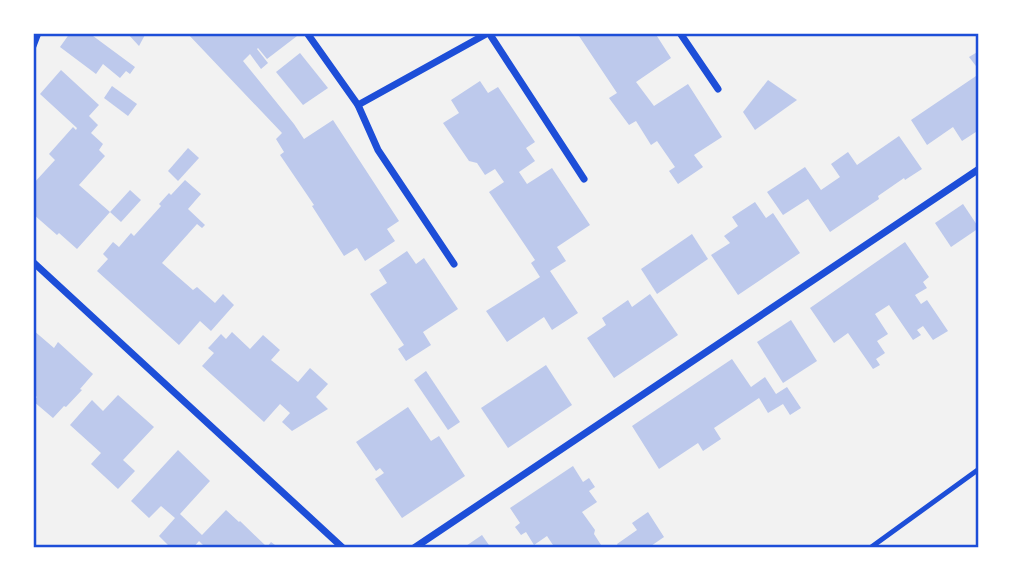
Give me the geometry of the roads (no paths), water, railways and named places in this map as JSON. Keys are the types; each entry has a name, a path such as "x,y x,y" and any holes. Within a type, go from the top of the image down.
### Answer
{"street":[{"path":"33,46 38,33"},
{"path":"307,33 358,105 378,150 454,264"},
{"path":"358,105 489,33 584,179"},
{"path":"680,33 718,89"},
{"path":"414,548 979,169"},
{"path":"33,262 342,548"}],"lane":[{"path":"870,548 979,469"}]}
